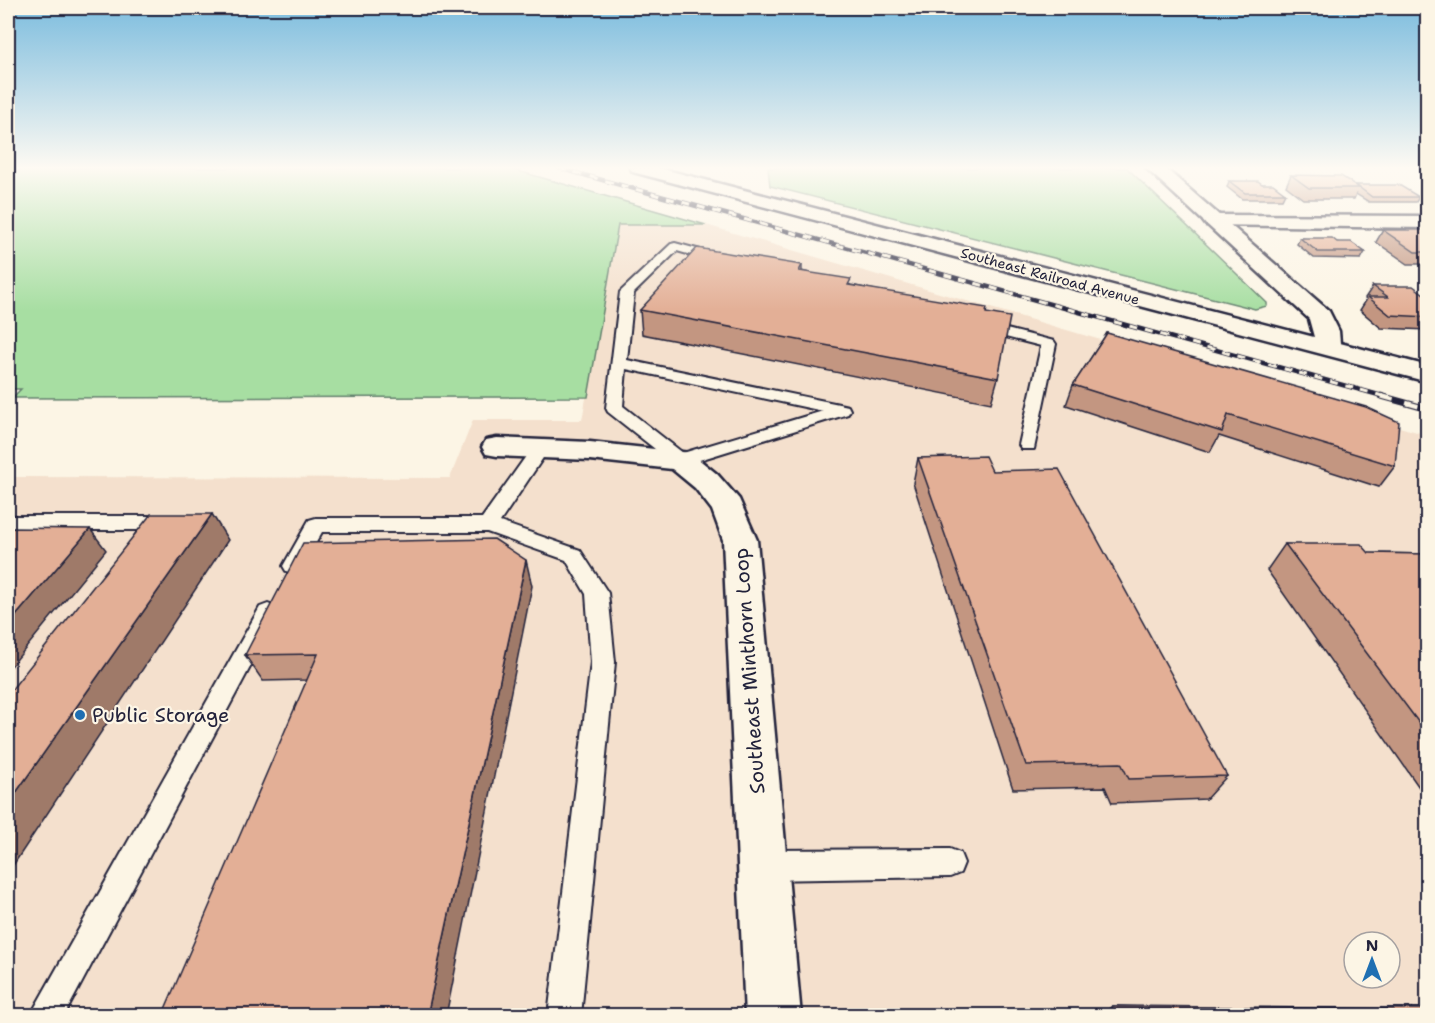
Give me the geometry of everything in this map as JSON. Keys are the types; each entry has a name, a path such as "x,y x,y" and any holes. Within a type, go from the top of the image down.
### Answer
{"street":[{"name":"Southeast Railroad Avenue","path":"821,216 1428,374"},
{"path":"1207,216 1320,316 1327,331 1327,348"},
{"path":"1213,221 1428,222"},
{"path":"496,447 590,450 680,460"},
{"name":"Southeast Minthorn Loop","path":"680,460 706,481 727,507 740,540 773,1016"}],"lane":[{"path":"619,363 842,410 680,460 614,408 619,363 627,292 675,247 731,262"},
{"path":"966,324 1024,336 1049,344 1028,445"},
{"path":"488,525 540,448"},
{"path":"8,523 154,523 134,551"},
{"path":"46,1016 316,525 488,525 573,555 597,593 603,662 564,1016"},
{"path":"762,865 950,863"}],"shaded area":[{"path":"618,225 706,225 1427,435 1427,1015 8,1016 8,477 450,478 473,420 582,420"}],"green space":[{"path":"8,216 674,216 706,225 618,225 588,397 12,398 21,389 8,389"},
{"path":"887,216 1177,216 1267,303 1267,306 1255,309"}],"building":[{"path":"1383,230 1428,230 1428,252 1415,252"},
{"path":"1300,238 1332,238 1337,242 1351,242 1365,252 1318,252"},
{"path":"697,248 802,265 799,271 851,279 848,285 987,308 986,313 1010,317 998,378 640,310"},
{"path":"1373,286 1413,286 1428,297 1428,317 1390,315 1368,297 1388,297"},
{"path":"1107,333 1366,407 1399,422 1395,466 1228,415 1222,432 1073,385"},
{"path":"985,456 992,471 1059,469 1227,776 1129,779 1121,763 1026,765 918,458"},
{"path":"151,514 212,514 8,804 8,694"},
{"path":"8,528 90,529 8,625"},
{"path":"494,539 526,560 427,1016 162,1016 318,654 245,655 303,543"},
{"path":"1285,544 1361,544 1369,553 1428,554 1428,735"},
{"path":"1112,1006 1428,1009 1428,1016 1114,1016"}],"railway":[{"path":"731,216 1386,397"},
{"path":"1381,396 1428,409"}],"place":[{"name":"Public Storage","path":"80,715"}]}
